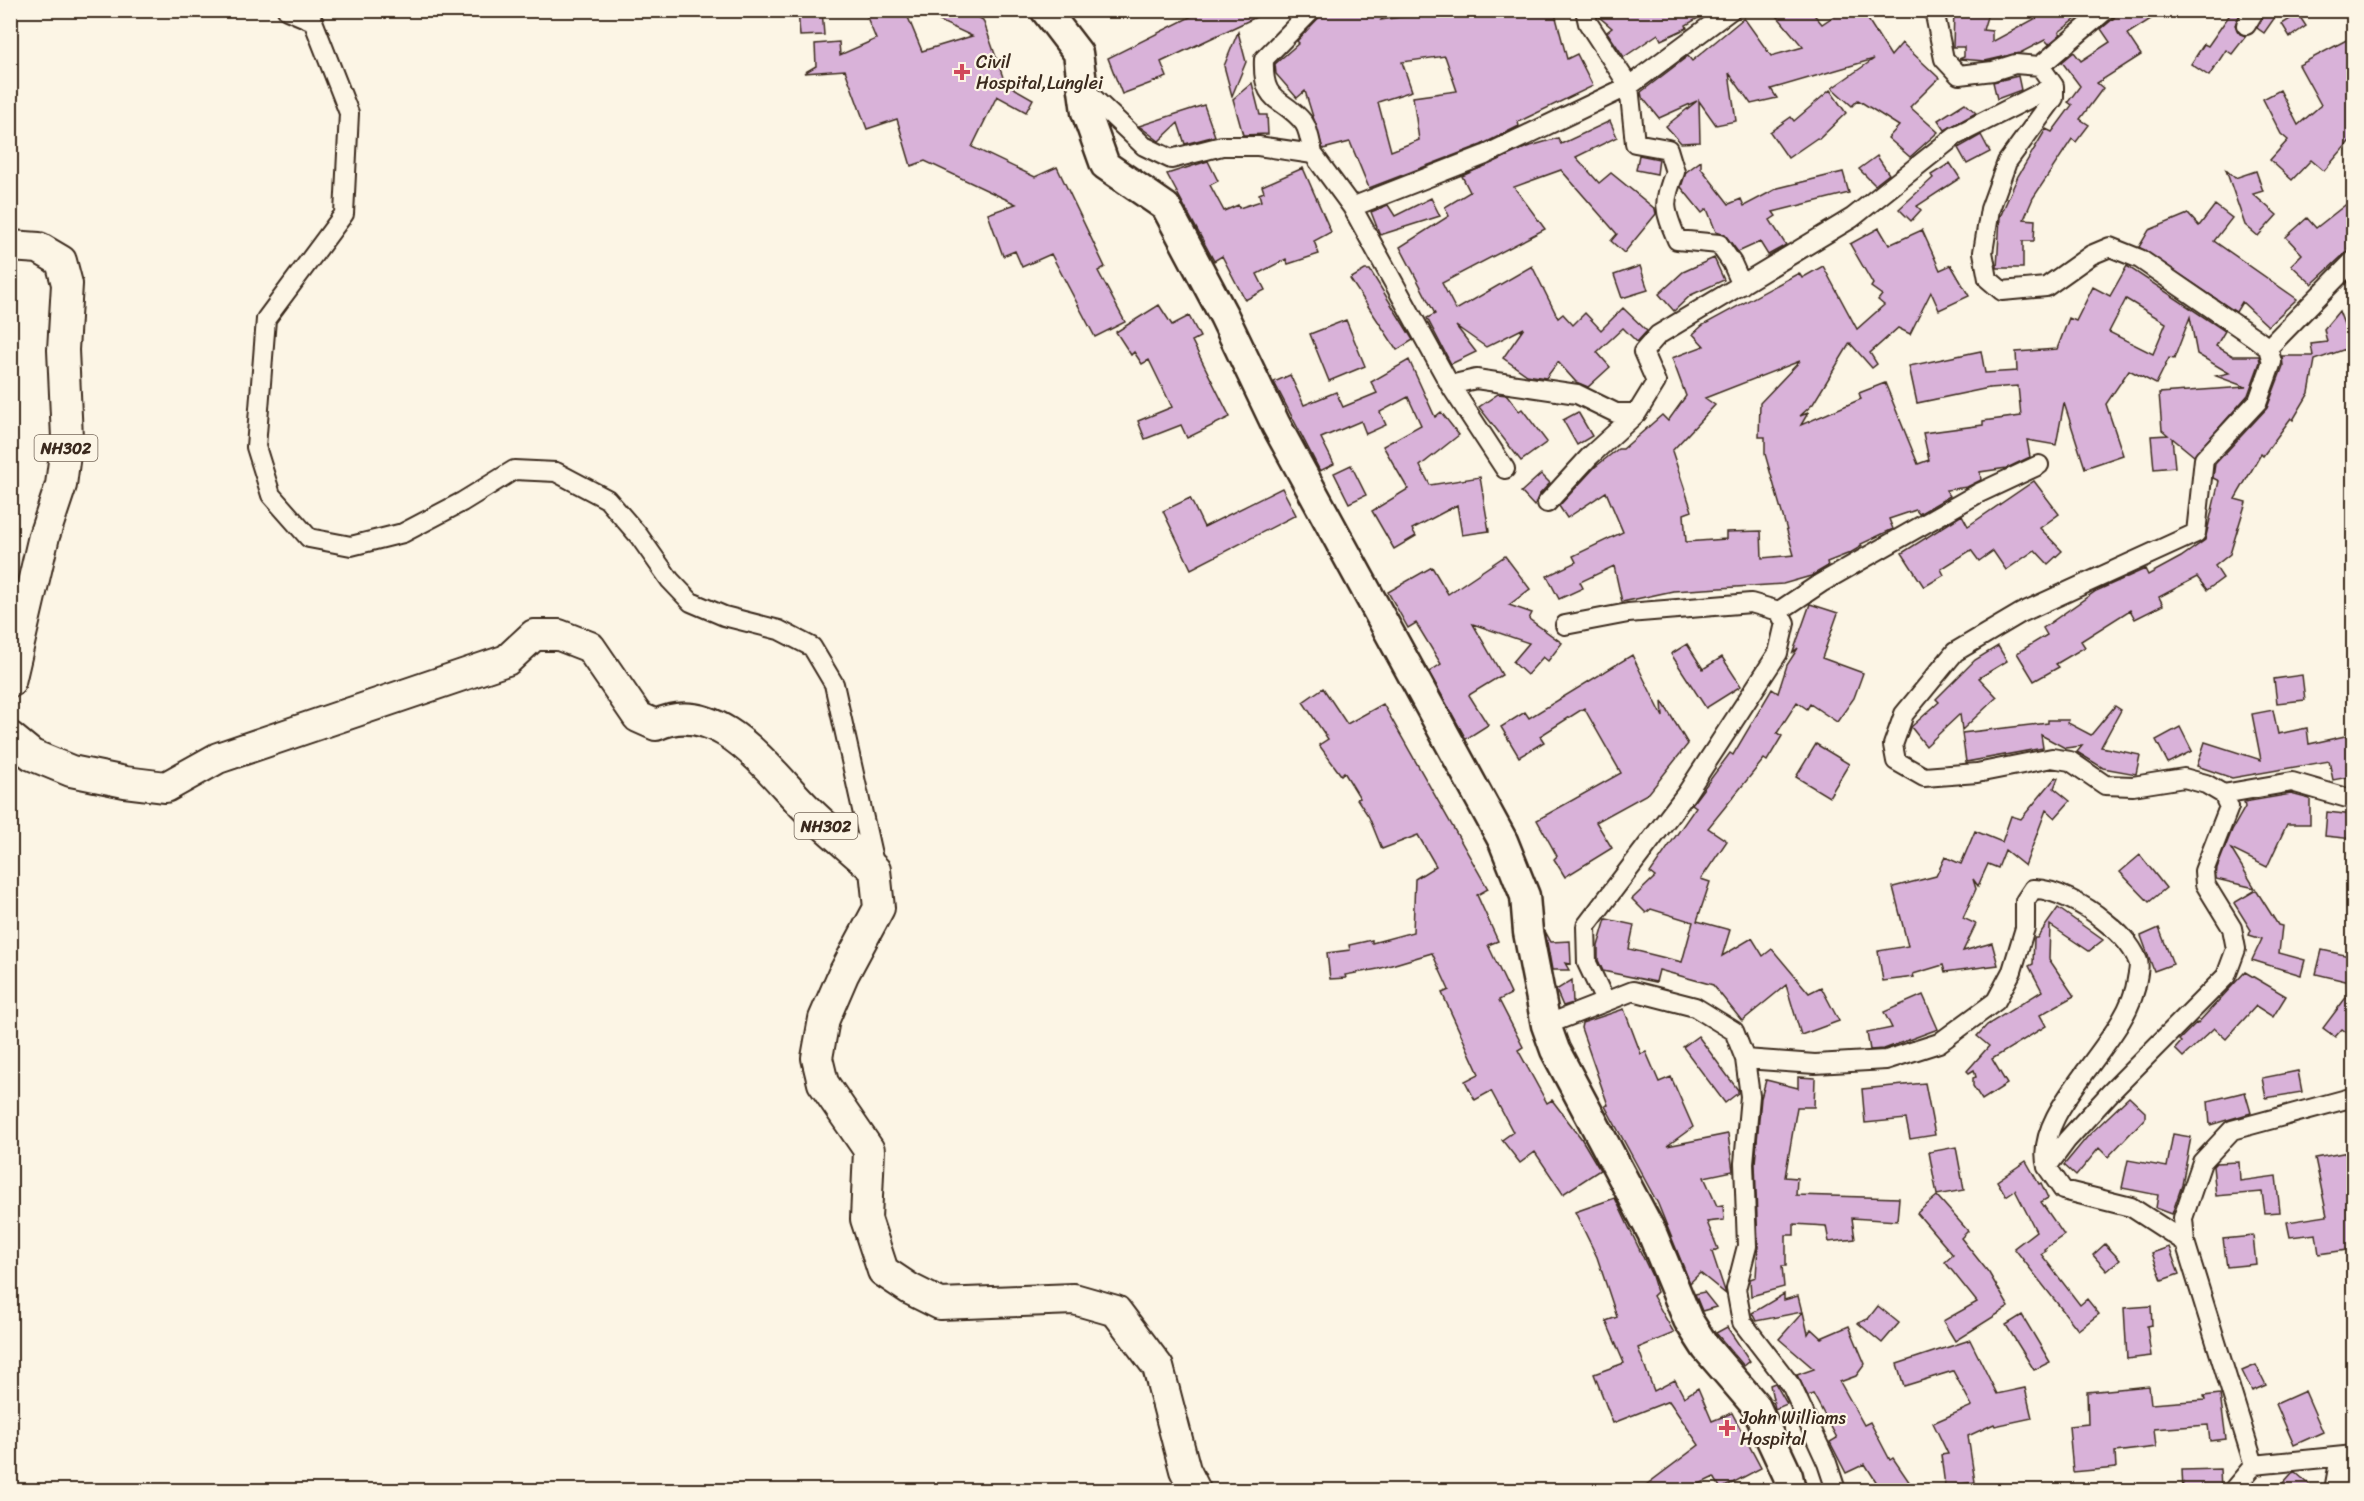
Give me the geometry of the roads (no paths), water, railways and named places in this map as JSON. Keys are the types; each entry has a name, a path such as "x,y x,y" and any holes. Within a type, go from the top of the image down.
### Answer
{"highway":[{"name":"NH302","path":"10,246 39,248 60,261 64,273 67,284 63,350 67,438 61,485 44,536 10,682"},
{"name":"NH302","path":"10,737 32,755 71,771 124,782 166,787 218,758 507,660 534,635 559,635 590,646 638,717 656,725 666,720 699,718 741,741 806,808 875,870"},
{"path":"875,870 879,908 843,975 824,1019 817,1058 823,1083 869,1150 866,1219 883,1270 910,1289 940,1304 1074,1299 1116,1311 1158,1367 1185,1470 1195,1491"}],"main road":[{"path":"1045,10 1077,53 1086,112 1105,165 1166,207 1224,316 1276,425 1503,842 1525,896 1528,932 1546,1025 1555,1050 1652,1233 1688,1320 1706,1348 1755,1405 1788,1476 1791,1491"}],"street":[{"path":"287,10 313,21 349,113 344,214 266,319 256,447 272,495 309,538 351,546 403,533 462,502 514,470 556,472 607,499 639,536 670,580 691,602 724,616 778,630 812,647 834,684 875,870"},
{"path":"1312,10 1264,59 1263,78 1274,98 1305,123 1313,154 1352,207 1450,386 1505,469"},
{"path":"1585,10 1588,23 1629,86 1635,143 1668,150 1675,172 1665,195 1667,215 1677,240 1719,244 1732,263 1742,285"},
{"path":"1352,207 1485,155 1629,86 1731,10"},
{"path":"1934,10 1944,58 1959,75 1993,71 2016,64 2040,66 2106,10"},
{"path":"2040,66 2054,86 2054,98 2007,162 1990,209 1983,252 1988,279 2002,291 2046,286 2091,255 2110,247 2140,259 2268,348 2272,362 2258,401 2204,459 2196,533 2021,614 1954,652 1904,714 1893,745 1896,762 1924,777 1977,773 2052,758 2070,761 2104,785 2133,786 2184,778 2206,784 2223,794 2229,807 2204,871 2205,884 2232,927 2236,949 2226,976 2104,1100 2067,1140 2047,1167"},
{"path":"1547,503 1590,456 1637,414 1656,382 1643,352 1658,335 1852,218 1955,136 2054,86"},
{"path":"1081,87 1144,146 1171,159 1222,146 1258,146 1313,154"},
{"path":"2268,348 2354,260"},
{"path":"1450,386 1476,379 1577,394 1616,413 1637,414"},
{"path":"1779,611 1821,583 1977,494 2039,465"},
{"path":"1565,626 1628,613 1751,603 1779,611 1785,623 1778,653 1686,794 1586,926 1587,963 1605,1001"},
{"path":"2223,794 2292,782 2354,800"},
{"path":"1745,1059 1815,1064 1886,1060 1939,1043 1996,1002 2012,971 2025,928 2025,901 2033,889 2043,889 2096,914 2124,938 2139,963 2136,992 2121,1023 2093,1061 2046,1137 2043,1153 2047,1167 2063,1190 2131,1207 2185,1242"},
{"path":"1546,1025 1633,991 1695,1007 1734,1031 1745,1059 1750,1096 1744,1163 1747,1246 1736,1289 1742,1322 1791,1387 1827,1463 1836,1491"},
{"path":"2254,1465 2185,1242 2183,1218 2202,1162 2232,1130 2354,1097"},
{"path":"2233,1491 2254,1465 2347,1456 2334,1491"}],"place":[{"name":"Civil Hospital,Lunglei","path":"962,72"},
{"name":"John Williams Hospital","path":"1727,1428"}]}
